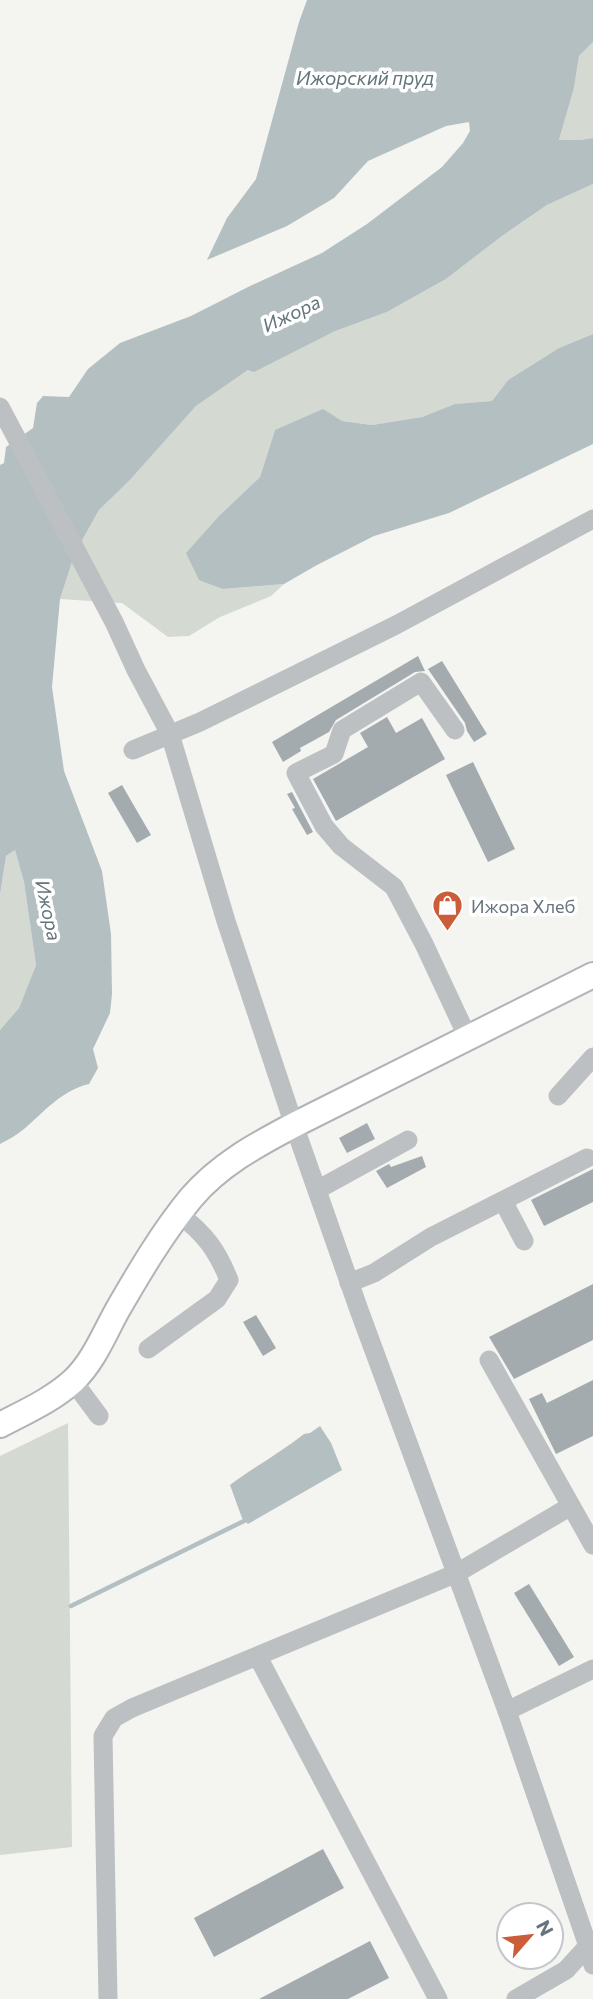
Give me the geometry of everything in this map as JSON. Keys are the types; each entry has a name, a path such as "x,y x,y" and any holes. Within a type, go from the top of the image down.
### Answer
{"main road":[{"path":"0,1425 44,1402 73,1381 88,1364 139,1273 179,1214 203,1186 230,1162 253,1146 593,975"}],"street":[{"path":"0,407 170,734 226,921 294,1125 331,1186 349,1283 591,1944 593,1965"},
{"path":"133,750 200,722 396,625 593,519"},
{"path":"455,730 421,682 342,730 334,754 296,773 324,826 341,846 394,887 425,944 468,1038"},
{"path":"558,1097 593,1057"},
{"path":"331,1186 408,1140"},
{"path":"349,1283 374,1273 431,1237 587,1157"},
{"path":"503,1201 524,1241"},
{"path":"148,1349 217,1299 229,1280 208,1239 179,1214"},
{"path":"489,1360 593,1545"},
{"path":"73,1381 99,1416"},
{"path":"108,1999 103,1736 114,1718 132,1708 457,1573 571,1506"},
{"path":"251,1660 438,1999"},
{"path":"507,1711 593,1669"},
{"path":"516,1999 566,1970 591,1944"}],"shaded area":[{"path":"593,42 593,138 559,140 574,88 579,56"},
{"path":"593,184 593,334 559,348 508,380 492,401 456,404 422,417 372,425 342,421 275,430 260,477 220,515 223,589 284,584 271,596 220,617 189,636 168,637 122,603 60,599 75,553 99,510 129,481 196,406 248,370 333,332 387,312 446,279 547,205"},
{"path":"15,850 24,882 36,965 19,1008 0,1030 0,895 6,856"},
{"path":"68,1423 72,1847 0,1855 0,1456"}],"water":[{"path":"307,0 593,0 593,42 579,56 574,88 559,140 593,138 593,184 547,205 446,279 387,312 333,332 254,372 248,370 196,406 129,481 99,510 75,553 60,599 52,687 64,771 102,871 111,934 110,1013 93,1049 98,1068 89,1084 62,1096 21,1131 0,1144 0,1030 19,1008 36,965 24,882 15,850 6,856 0,895 0,465 4,463 6,447 33,428 37,403 43,396 69,397 88,369 120,343 191,316 322,253 367,224 442,167 470,131 469,122 446,126 368,161 334,198 287,226 207,260 227,218 256,179"},
{"path":"593,334 593,444 449,513 374,536 284,584 223,589 199,580 186,553 220,515 260,477 275,430 323,409 342,421 372,425 422,417 455,404 492,401 508,380 559,348"},
{"path":"320,1426 331,1443 342,1470 248,1524 242,1518 230,1485"}],"building":[{"path":"418,656 425,671 415,672 336,720 329,732 300,748 301,751 283,762 272,742"},
{"path":"442,661 487,734 474,742 465,723 428,669"},
{"path":"387,717 396,733 422,718 445,759 336,821 313,779 368,747 360,733"},
{"path":"473,762 515,849 488,862 446,775"},
{"path":"122,785 151,835 137,843 108,793"},
{"path":"292,792 313,832 307,835 292,809 295,808 287,794"},
{"path":"367,1123 375,1139 347,1153 339,1138"},
{"path":"422,1156 426,1167 387,1188 376,1171 389,1164 391,1167"},
{"path":"593,1169 593,1202 544,1226 531,1200"},
{"path":"593,1284 593,1340 514,1379 489,1337"},
{"path":"256,1315 276,1348 263,1356 243,1322"},
{"path":"593,1380 593,1436 556,1454 529,1399 542,1393 547,1403"},
{"path":"529,1584 574,1657 559,1666 514,1593"},
{"path":"323,1849 344,1888 214,1957 194,1918"},
{"path":"370,1941 389,1978 348,1999 259,1999"}],"waterway":[{"path":"71,1606 250,1518"}],"place":[{"name":"Ижора Хлеб","path":"448,933"}],"water label":[{"name":"Ижорский пруд","path":"365,77"},
{"name":"Ижора","path":"291,313"},
{"name":"Ижора","path":"49,910"}]}
